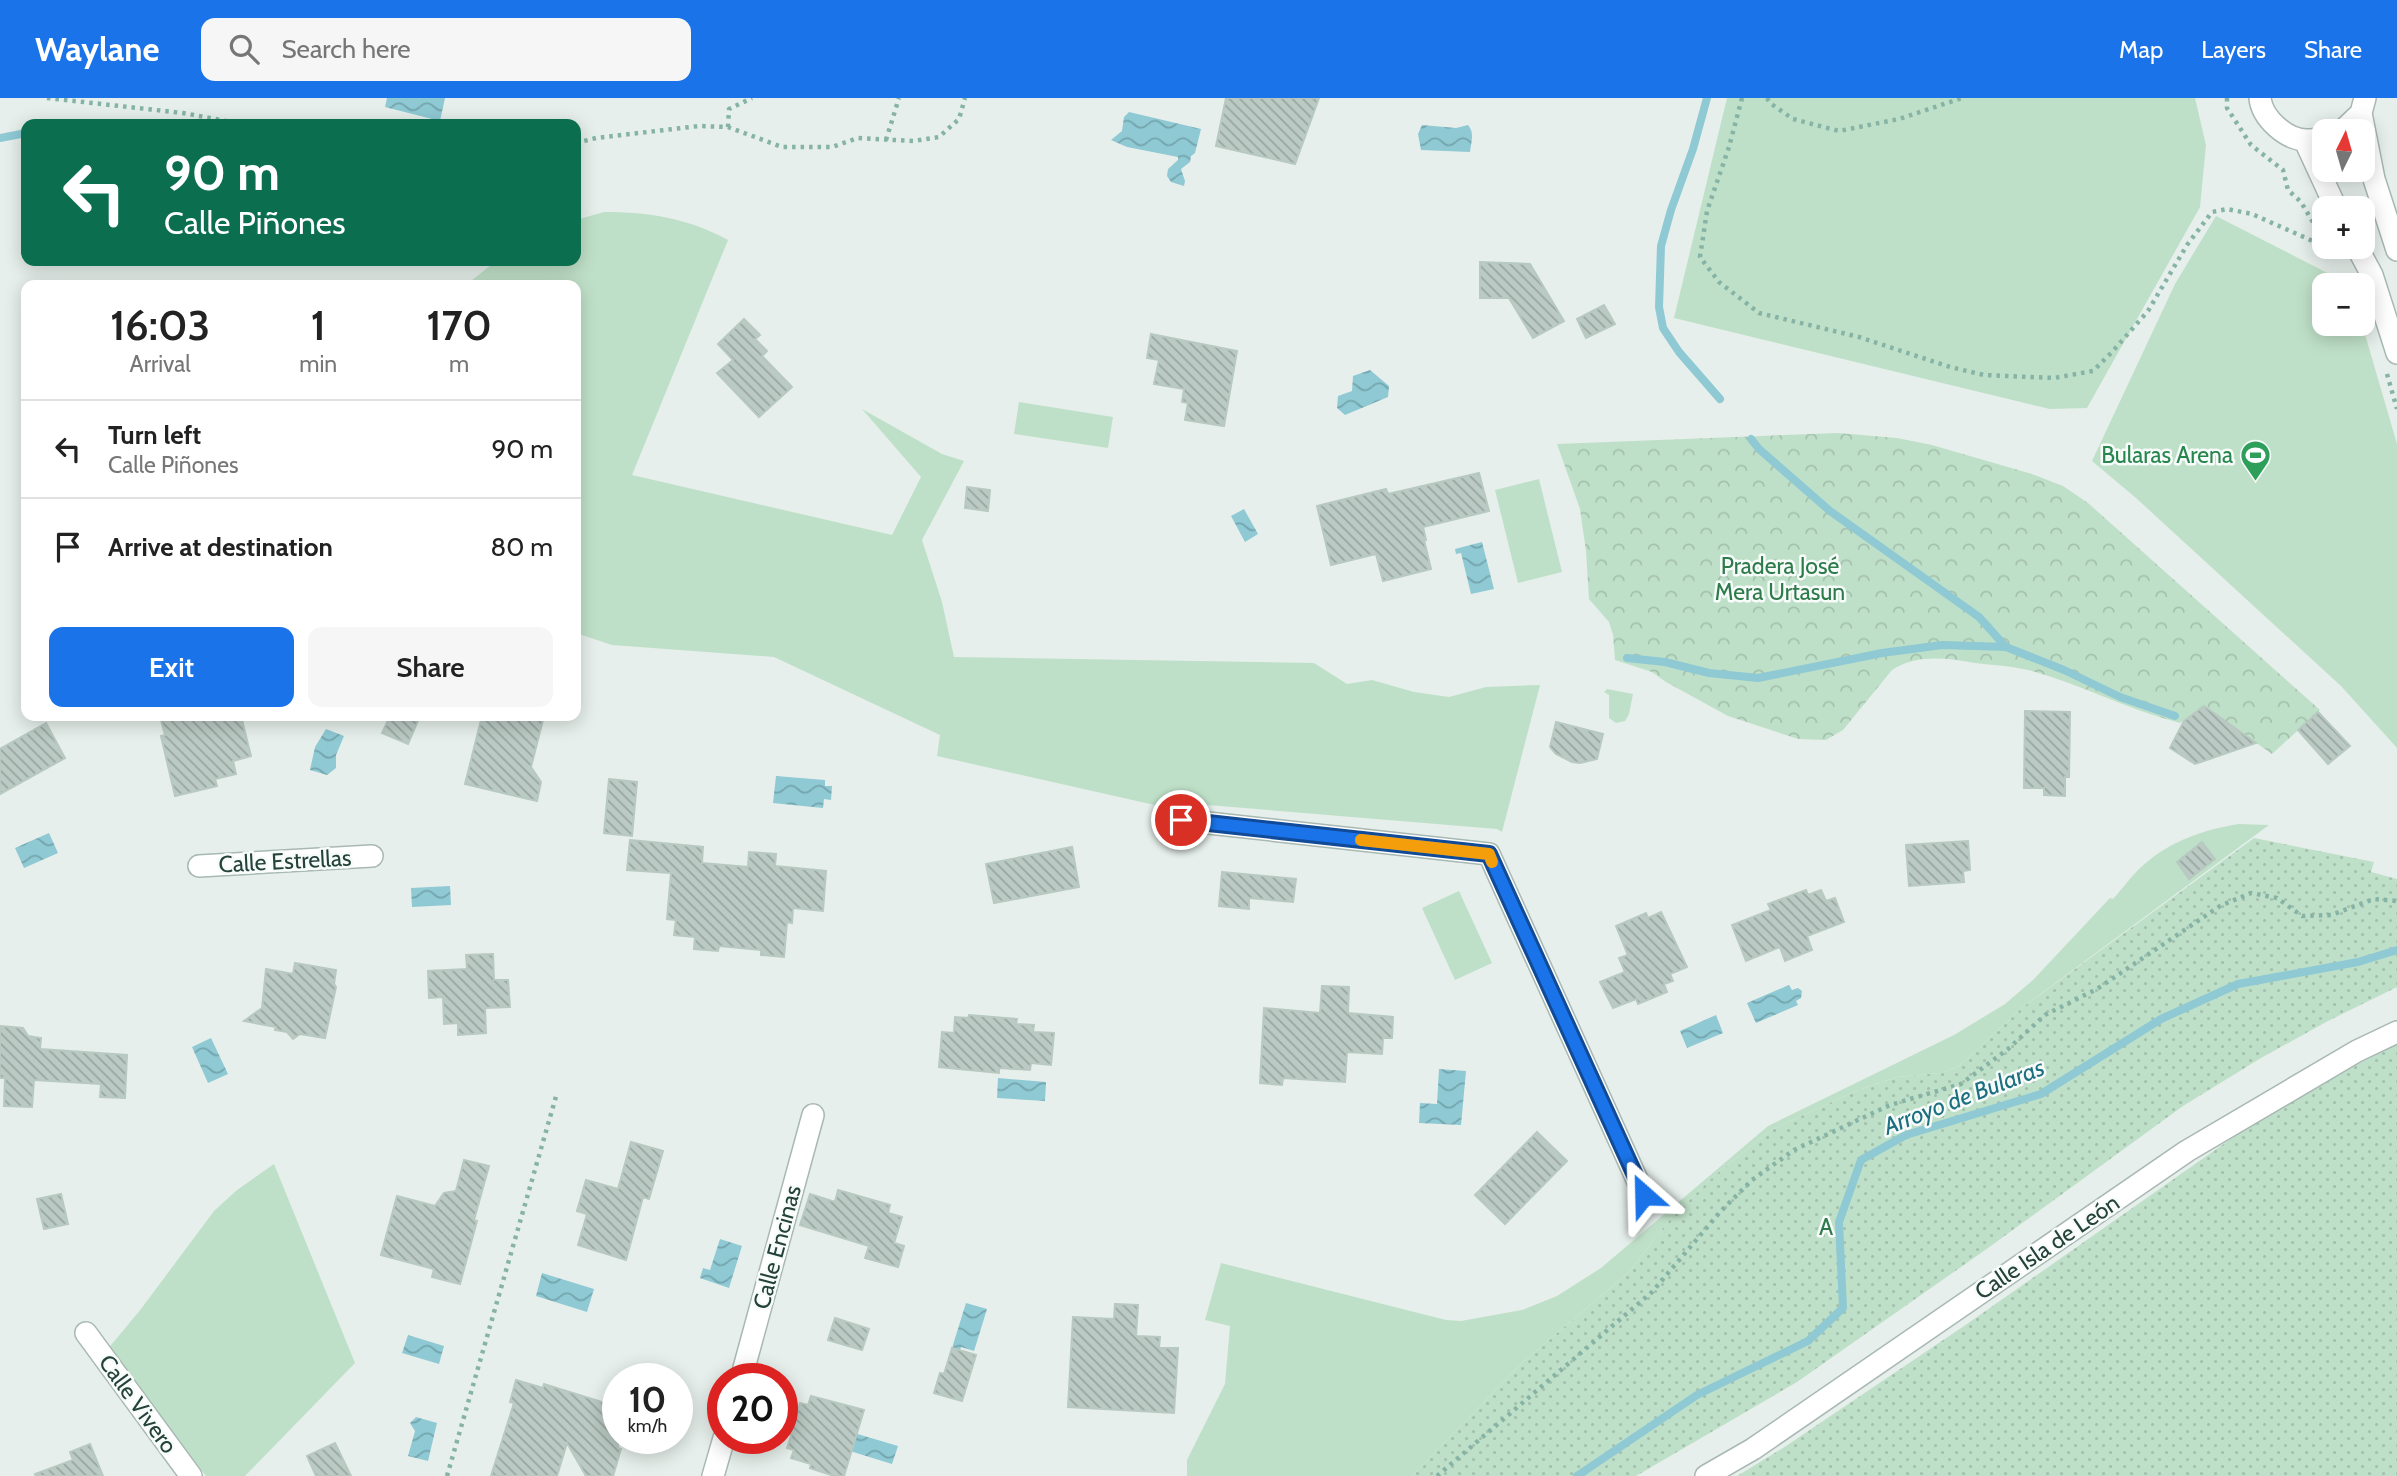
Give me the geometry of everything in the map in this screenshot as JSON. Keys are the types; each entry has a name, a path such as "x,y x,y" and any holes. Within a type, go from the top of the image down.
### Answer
{"street":[{"path":"2260,98 2261,107 2278,130 2312,138"},
{"path":"2363,106 2374,179 2397,250"},
{"path":"2363,259 2372,275 2397,353"},
{"path":"1181,820 1489,854 1644,1195"},
{"name":"Calle Estrellas","path":"199,866 372,856"},
{"name":"Calle Isla de León","path":"1706,1476 1753,1449 2187,1151 2357,1051 2397,1032"},
{"name":"Calle Encinas","path":"745,1363 813,1115"},
{"name":"Calle Vivero","path":"86,1333 191,1476"},
{"path":"713,1476 719,1454"}],"path":[{"path":"47,98 215,119"},
{"path":"728,127 729,110 752,98"},
{"path":"886,140 899,98"},
{"path":"581,142 699,126 728,127 782,147 832,147 858,138 913,141 939,137 958,119 965,98"},
{"path":"1742,98 1730,147 1707,211 1700,257 1719,282 1759,313 1859,337 1950,367 1984,375 2054,378 2093,371 2148,311 2187,245 2212,212 2227,209 2252,214 2312,239"},
{"path":"1767,98 1793,119 1839,131 1899,120 1962,98"},
{"path":"2227,98 2227,108 2251,145 2283,170 2288,190 2301,202 2312,221"},
{"path":"1437,1476 1652,1292 1752,1180 1794,1150 1890,1105 1961,1084 2008,1049 2045,1015 2097,989 2220,906 2251,893 2277,898 2302,916 2331,915 2374,899 2397,901"},
{"path":"447,1476 557,1093"}],"green space":[{"path":"1727,98 2195,98 2206,145 2200,207 2087,408 2050,409 1674,318"},
{"path":"604,212 636,213 683,221 728,240 632,475 892,535 921,477 862,409 942,454 964,461 922,540 942,602 954,657 1314,663 1347,684 1372,680 1414,692 1449,697 1486,687 1540,685 1502,832 1497,829 1195,804 1181,798 1168,800 1159,806 937,756 940,735 774,657 612,645 581,635 581,280 472,280 490,266 581,266 581,219"},
{"path":"2216,216 2328,273 2312,273 2312,336 2366,336 2397,444 2397,748 2341,686 2092,461 2175,284"},
{"path":"1019,402 1113,417 1108,448 1014,434"},
{"name":"Pradera José Mera Urtasun","path":"1838,433 1897,438 1932,445 2032,474 2063,486 2088,503 2320,710 2272,754 2204,706 2180,723 2028,670 1953,660 1922,659 1892,670 1843,730 1826,740 1798,739 1728,716 1652,672 1615,660 1609,622 1589,599 1580,509 1557,444"},
{"path":"1539,479 1562,572 1518,583 1495,490"},
{"path":"1607,689 1633,694 1625,721 1616,723 1609,718 1609,695 1604,692"},
{"path":"2239,824 2269,825 2023,1007 1959,1066 1941,1073 1897,1077 1858,1090 1771,1130 1714,1176 1671,1218 1629,1272 1522,1363 1412,1476 1187,1476 1187,1460 1225,1384 1230,1326 1205,1320 1221,1263 1446,1320 1461,1321 1522,1310 1557,1296 1601,1268 1768,1126 1954,1035 2005,1004 2033,980 2110,898 2113,899 2138,870 2157,854 2190,837"},
{"name":"A","path":"2254,838 2374,862 2371,872 2397,879 2397,987 2261,1058 2183,1106 1797,1382 1636,1476 1412,1476 1522,1363 1629,1272 1671,1218 1714,1176 1771,1130 1858,1090 1897,1077 1941,1073 1959,1066 2023,1007"},
{"path":"1459,891 1492,963 1455,980 1422,908"},
{"path":"2397,1044 2397,1476 1737,1476 1967,1324 2245,1129 2308,1090"},
{"path":"274,1164 355,1363 245,1476 206,1476 107,1350 214,1211 237,1190"}],"water":[{"path":"387,98 445,98 440,119 385,107"},
{"path":"1129,112 1201,129 1195,153 1190,162 1181,169 1184,186 1171,182 1167,176 1168,169 1178,157 1127,147 1111,140 1122,131 1124,117"},
{"path":"1422,125 1456,128 1468,125 1472,134 1470,152 1421,150 1418,134"},
{"path":"1370,370 1389,386 1388,397 1345,415 1337,408 1338,396 1352,391 1353,376"},
{"path":"1244,509 1258,534 1245,542 1231,516"},
{"path":"1482,542 1494,589 1471,594 1461,553 1456,554 1455,549"},
{"path":"326,729 344,736 336,755 336,768 327,775 310,770 315,747"},
{"path":"776,776 825,780 825,786 832,786 831,800 824,799 823,808 773,803"},
{"path":"49,833 58,853 24,868 15,848"},
{"path":"450,886 451,905 412,907 411,888"},
{"path":"1789,985 1792,990 1798,988 1802,991 1801,998 1796,1001 1798,1005 1756,1023 1747,1003"},
{"path":"1716,1015 1723,1033 1687,1048 1680,1031"},
{"path":"211,1038 228,1074 208,1083 192,1047"},
{"path":"1439,1069 1466,1071 1461,1125 1419,1123 1420,1103 1437,1104"},
{"path":"998,1078 1046,1082 1045,1101 997,1098"},
{"path":"720,1239 742,1246 729,1288 700,1278 703,1268 710,1270"},
{"path":"542,1273 594,1289 587,1312 536,1296"},
{"path":"966,1303 987,1309 974,1351 961,1347 960,1350 952,1348"},
{"path":"408,1335 444,1346 439,1364 402,1353"},
{"path":"416,1417 437,1423 428,1461 408,1456 415,1431 410,1423"},
{"path":"844,1430 898,1446 892,1464 837,1447"}],"building":[{"path":"1226,98 1319,98 1295,164 1216,146"},
{"path":"1480,262 1530,264 1564,321 1533,338 1509,298 1480,298"},
{"path":"1604,305 1615,324 1586,338 1577,319"},
{"path":"744,319 760,335 755,339 767,351 762,356 792,387 759,417 717,373 733,360 718,344"},
{"path":"1151,334 1237,351 1224,426 1185,420 1188,403 1182,402 1184,389 1154,384 1159,360 1147,358"},
{"path":"1479,473 1489,511 1423,527 1431,569 1383,581 1376,554 1331,565 1317,506 1386,489 1388,494"},
{"path":"967,487 990,490 988,511 965,508"},
{"path":"2204,706 2256,743 2195,764 2170,748 2184,721"},
{"path":"2025,711 2070,712 2069,777 2065,777 2065,796 2044,795 2044,788 2024,788"},
{"path":"2318,712 2350,746 2328,764 2298,730"},
{"path":"161,721 242,721 251,756 233,761 236,774 215,779 217,786 175,796 161,736 165,735"},
{"path":"388,721 418,721 408,744 382,733"},
{"path":"481,721 543,721 531,767 541,782 537,801 465,784"},
{"path":"1556,722 1603,734 1597,759 1580,763 1556,754 1550,747"},
{"path":"46,723 65,758 0,794 0,749"},
{"path":"609,779 637,782 632,836 604,833"},
{"path":"630,840 703,847 702,863 748,867 749,852 776,854 775,866 826,871 823,911 793,908 792,923 787,922 784,957 761,955 761,950 719,946 718,951 694,949 695,937 674,935 676,920 667,919 671,873 627,870"},
{"path":"1968,841 1970,870 1963,871 1964,882 1909,886 1906,845"},
{"path":"2202,842 2215,859 2189,879 2177,862"},
{"path":"1072,847 1079,887 994,903 986,864"},
{"path":"1222,872 1296,879 1293,902 1249,898 1249,909 1219,906"},
{"path":"1806,890 1808,895 1821,890 1826,901 1835,898 1844,922 1807,936 1812,950 1785,961 1780,947 1746,961 1732,925 1771,910 1768,904"},
{"path":"1661,912 1687,967 1670,974 1673,981 1664,984 1667,992 1638,1004 1636,999 1613,1008 1600,982 1625,972 1619,958 1628,955 1616,926 1646,913 1648,918"},
{"path":"493,954 494,980 508,980 510,1007 485,1008 486,1033 458,1035 458,1023 444,1024 443,997 429,998 428,971 467,969 466,955"},
{"path":"295,963 336,970 336,987 325,1038 300,1034 293,1039 287,1032 275,1030 276,1027 244,1021 262,1008 266,969 293,974"},
{"path":"1322,986 1349,987 1348,1013 1393,1017 1392,1038 1383,1038 1382,1054 1347,1052 1345,1082 1283,1078 1282,1085 1260,1083 1264,1008 1320,1013"},
{"path":"969,1015 1017,1019 1016,1024 1034,1025 1033,1032 1054,1033 1051,1065 1031,1063 1030,1070 999,1068 999,1073 939,1067 942,1032 954,1033 955,1017 968,1018"},
{"path":"0,1026 23,1028 28,1036 41,1038 40,1049 127,1055 125,1098 100,1097 101,1084 34,1080 32,1107 4,1106 5,1078 0,1078"},
{"path":"1537,1132 1567,1161 1505,1224 1475,1195"},
{"path":"631,1142 663,1151 649,1199 643,1197 626,1260 578,1245 587,1214 577,1211 586,1180 618,1189"},
{"path":"464,1160 489,1166 460,1284 432,1277 434,1269 381,1255 397,1196 435,1206 444,1193 456,1191"},
{"path":"838,1190 890,1205 888,1213 902,1217 894,1243 904,1246 898,1267 865,1258 869,1246 800,1225 810,1194 835,1202"},
{"path":"61,1194 68,1224 44,1229 37,1199"},
{"path":"1115,1304 1138,1305 1136,1336 1160,1337 1159,1348 1178,1348 1174,1413 1068,1407 1073,1317 1114,1319"},
{"path":"835,1318 869,1329 862,1350 828,1340"},
{"path":"952,1348 976,1355 962,1401 934,1393 940,1373 944,1374"},
{"path":"516,1380 543,1388 544,1384 602,1402 602,1454 620,1454 613,1476 586,1476 567,1443 557,1476 491,1476 514,1403 510,1402"},
{"path":"811,1396 864,1410 844,1476 834,1476 810,1468 811,1464 791,1458 792,1454 798,1454 798,1409 800,1403 808,1405"},
{"path":"335,1443 351,1476 316,1476 307,1456"},
{"path":"90,1444 103,1476 36,1476 35,1474 73,1460 70,1452"}],"waterway":[{"path":"1707,98 1661,246 1659,307 1663,328 1679,352 1720,399"},
{"path":"0,138 21,134"},
{"path":"1751,439 1830,511 1979,617 2006,647"},
{"path":"1627,658 1665,662 1709,673 1758,678 1882,653 1942,645 2006,647 2064,670 2120,697 2175,716"},
{"name":"Arroyo de Bularas","path":"1577,1476 1697,1395 1808,1341 1843,1308 1839,1222 1861,1160 1906,1135 2041,1094 2161,1019 2238,984 2358,962 2397,950"}],"slow traffic":[{"path":"1361,840 1489,854 1492,862"}],"place":[{"name":"Bularas Arena","path":"2256,482"}],"route":[{"path":"1181,820 1489,854 1644,1195"}]}
